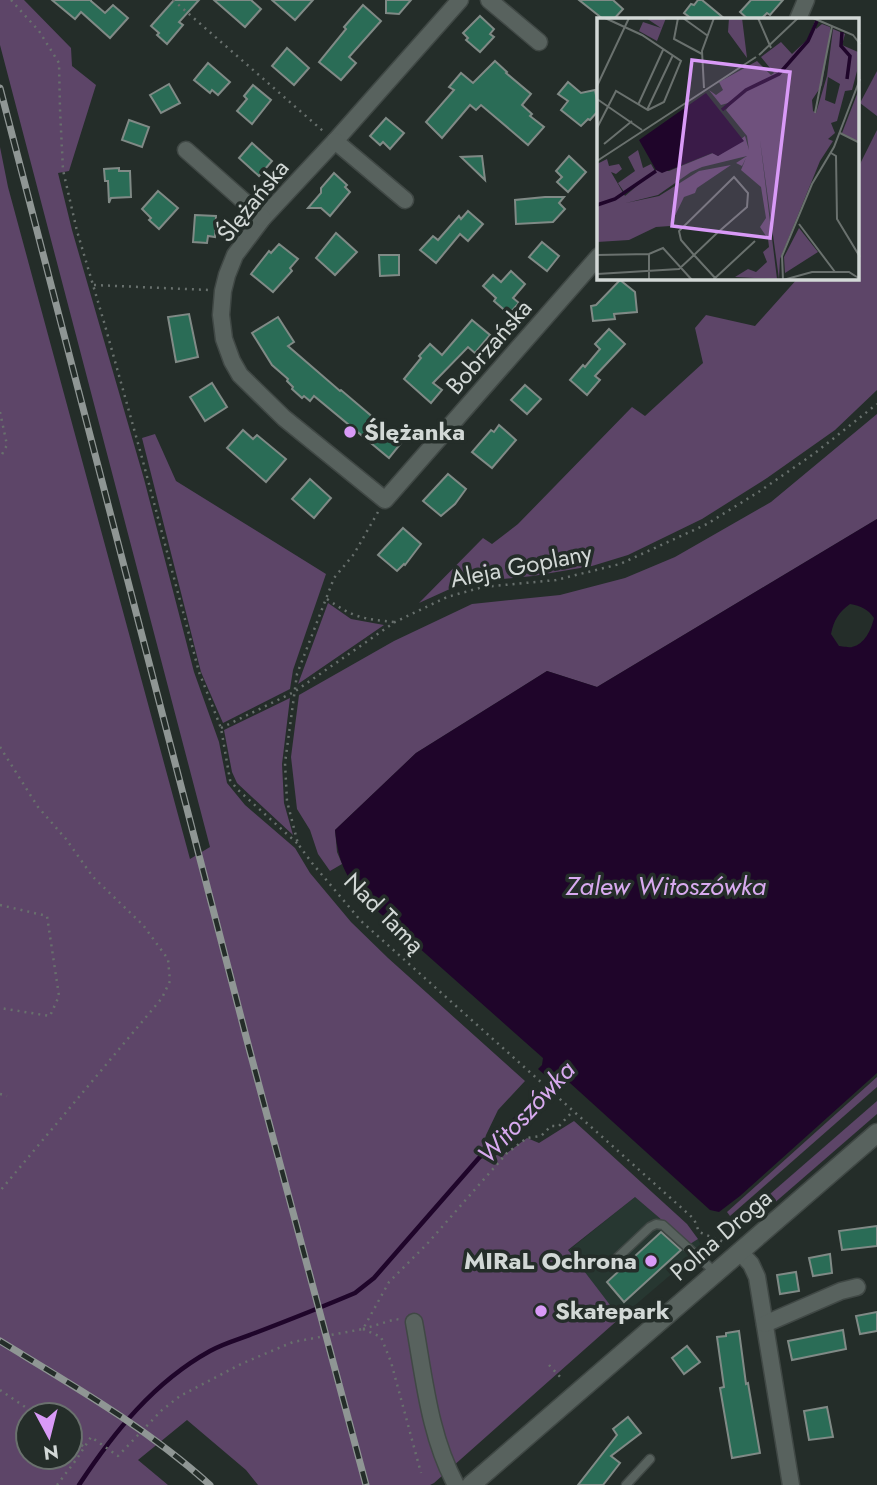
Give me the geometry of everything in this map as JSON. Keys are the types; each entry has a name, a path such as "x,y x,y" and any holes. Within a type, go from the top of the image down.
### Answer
{"street":[{"name":"Ślężańska","path":"385,500 284,418 240,375 224,339 221,315 223,291 235,255 263,218 460,0"},
{"path":"489,0 540,42"},
{"path":"798,18 806,0"},
{"path":"335,141 405,200"},
{"path":"186,150 263,218"},
{"name":"Bobrzańska","path":"385,500 597,258"},
{"name":"Polna Droga","path":"471,1485 877,1133"},
{"path":"740,1252 751,1264 757,1277 791,1485"},
{"path":"765,1324 856,1287"},
{"path":"414,1322 432,1421 441,1451 456,1485"}],"lane":[{"path":"617,1258 650,1227 663,1225 716,1273"},
{"path":"626,1485 650,1459"}],"path":[{"path":"11,0 39,31 59,64 63,170 77,231 199,672 221,728 230,780 298,844"},
{"path":"173,0 335,141"},
{"path":"93,285 223,291"},
{"name":"Aleja Goplany","path":"221,728 294,692 395,622 446,597 483,587 556,580 620,564 706,524 815,453 877,404"},
{"path":"0,412 8,446 0,458"},
{"name":"Nad Tamą","path":"385,500 354,554 334,578 297,674 285,763 287,801 298,844 361,921 694,1219 699,1232 724,1242"},
{"path":"326,598 346,612 363,619 395,622"},
{"path":"0,747 38,807 66,839 93,877 143,925 169,959 170,981 162,998 0,1191"},
{"path":"0,905 47,916 59,996 50,1016 0,1008"},
{"path":"0,1094 7,1096"},
{"path":"363,1329 389,1282 427,1244 507,1153 527,1138 541,1136 551,1126 559,1126 573,1111"},
{"path":"84,1447 91,1437 118,1456 155,1417 180,1396 241,1364 292,1342 363,1329 396,1319 414,1322"},
{"path":"363,1329 381,1337 421,1473"},
{"path":"549,1365 563,1380"},
{"path":"0,1390 16,1401"}],"shaded area":[{"path":"0,0 24,0 71,48 72,66 96,85 69,171 58,173 144,479 194,672 219,742 227,783 245,805 295,848 310,873 351,922 525,1081 498,1110 486,1135 479,1159 507,1153 527,1138 539,1143 574,1121 687,1224 698,1239 690,1244 635,1197 568,1250 620,1318 430,1485 258,1485 246,1470 187,1420 138,1460 168,1485 0,1485 0,147 8,187 190,859 210,847 0,45"},
{"path":"877,71 877,116 860,103"},
{"path":"877,130 877,390 835,430 767,478 702,519 628,555 592,566 533,576 463,583 419,603 483,538 492,544 518,524 632,407 645,416 703,363 695,328 706,315 755,326 796,280 860,280 860,164"},
{"path":"877,414 877,519 597,687 547,671 416,753 335,830 337,852 342,864 330,871 318,854 310,830 297,809 291,757 299,695 394,641 472,604 560,595 625,578 675,557 771,502"},
{"path":"155,434 176,481 326,574 293,670 290,689 223,723 201,672 142,438"},
{"path":"328,603 351,619 384,625 298,684"},
{"path":"290,698 282,764 284,803 293,835 237,783 232,772 224,730"},
{"path":"877,1077 877,1087 730,1216 727,1212"},
{"path":"877,1101 877,1114 772,1205 756,1210 754,1208"},
{"path":"635,1197 690,1243 698,1239 702,1248 620,1318 568,1251"}],"water":[{"name":"Zalew Witoszówka","path":"877,519 877,1073 719,1212 710,1210 570,1083 560,1088 538,1069 543,1058 364,899 347,875 338,850 335,830 416,753 547,671 597,687","holes":["850,604 864,608 874,618 864,640 851,647 839,646 831,634 837,617"]}],"building":[{"path":"52,0 91,0 105,13 113,5 128,18 110,38 81,12 75,19"},
{"path":"174,0 199,0 179,22 183,25 167,44 151,26"},
{"path":"214,0 251,0 261,9 245,27"},
{"path":"272,0 313,0 295,20"},
{"path":"386,0 411,0 399,14 386,13"},
{"path":"579,0 613,0 623,9 615,18 602,18"},
{"path":"698,0 702,0 724,18 691,18 684,13 691,4 694,5"},
{"path":"751,0 783,0 770,15 767,13 762,18 747,18 740,12"},
{"path":"363,5 381,21 349,57 356,63 341,80 319,62"},
{"path":"480,16 494,29 490,34 494,37 480,52 466,40 468,38 463,33"},
{"path":"287,48 309,68 294,85 272,66"},
{"path":"495,61 531,94 522,105 532,114 530,116 544,127 528,145 481,105 476,110 470,105 442,138 426,122 454,90 449,87 461,73 473,83"},
{"path":"208,63 230,82 218,95 212,90 210,93 194,80"},
{"path":"568,82 581,93 595,90 597,112 581,126 561,110 568,101 558,94"},
{"path":"169,84 180,103 161,113 150,95"},
{"path":"253,85 271,100 252,124 237,111 247,99 244,96"},
{"path":"386,118 404,133 390,149 370,136"},
{"path":"129,120 149,127 142,147 122,140"},
{"path":"252,143 272,161 259,176 239,158"},
{"path":"482,156 485,180 461,157"},
{"path":"569,156 586,172 568,192 557,182 562,177 556,171"},
{"path":"119,168 119,171 130,171 131,197 111,198 109,203 108,181 105,181 104,169"},
{"path":"334,173 347,185 345,187 350,192 330,216 321,208 308,208 321,193 321,188"},
{"path":"158,191 178,208 159,229 142,209"},
{"path":"564,197 559,203 565,209 553,222 516,224 515,200"},
{"path":"468,211 483,224 468,241 460,234 436,263 420,250 433,236 438,240 459,216 461,219"},
{"path":"195,215 216,216 215,237 208,236 207,243 193,242"},
{"path":"336,233 357,252 335,275 316,258"},
{"path":"542,242 559,256 547,271 529,257"},
{"path":"279,244 298,259 290,268 292,271 273,292 251,274 269,251 271,253"},
{"path":"379,255 399,255 399,275 380,276"},
{"path":"511,271 525,284 513,298 519,303 509,314 494,301 496,298 483,286 493,275 501,282"},
{"path":"620,280 635,292 637,312 614,314 615,319 593,321 591,306 596,305"},
{"path":"189,314 198,357 176,362 168,317"},
{"path":"278,317 294,342 288,346 402,442 389,458 314,396 310,401 304,396 302,398 292,389 288,379 272,365 252,333"},
{"path":"472,320 490,335 475,353 468,347 433,383 442,390 431,403 404,379 430,344 442,355"},
{"path":"609,329 625,344 595,376 600,380 587,395 570,380 600,349 595,344"},
{"path":"212,383 227,407 205,421 190,397"},
{"path":"525,385 541,399 527,414 511,400"},
{"path":"499,425 516,440 492,468 472,452 491,430 494,432"},
{"path":"243,430 253,439 257,435 286,459 266,482 227,448"},
{"path":"448,474 466,489 455,504 441,516 423,501"},
{"path":"310,479 331,498 314,518 292,499"},
{"path":"403,528 421,544 397,571 378,555"},
{"path":"877,1226 877,1246 842,1250 839,1231"},
{"path":"661,1232 681,1250 624,1302 607,1282"},
{"path":"830,1254 832,1273 813,1276 809,1258"},
{"path":"796,1272 799,1291 780,1294 777,1275"},
{"path":"877,1312 877,1331 860,1334 856,1316"},
{"path":"843,1330 846,1349 792,1360 788,1341"},
{"path":"739,1331 760,1453 732,1458 720,1388 724,1387 717,1337"},
{"path":"687,1346 700,1362 684,1374 672,1358"},
{"path":"827,1407 833,1437 809,1440 804,1411"},
{"path":"628,1417 641,1433 611,1456 620,1463 603,1485 578,1485 617,1435 613,1429"}],"waterway":[{"name":"Witoszówka","path":"79,1485 121,1427 153,1393 190,1363 221,1346 355,1293 374,1278 478,1159 554,1078"}],"railway":[{"path":"0,88 249,1048 366,1485"},
{"path":"0,1341 135,1426 210,1485"}],"place":[{"name":"Ślężanka","path":"350,432"},
{"name":"MIRaL Ochrona","path":"651,1261"},
{"name":"Skatepark","path":"541,1311"}]}
